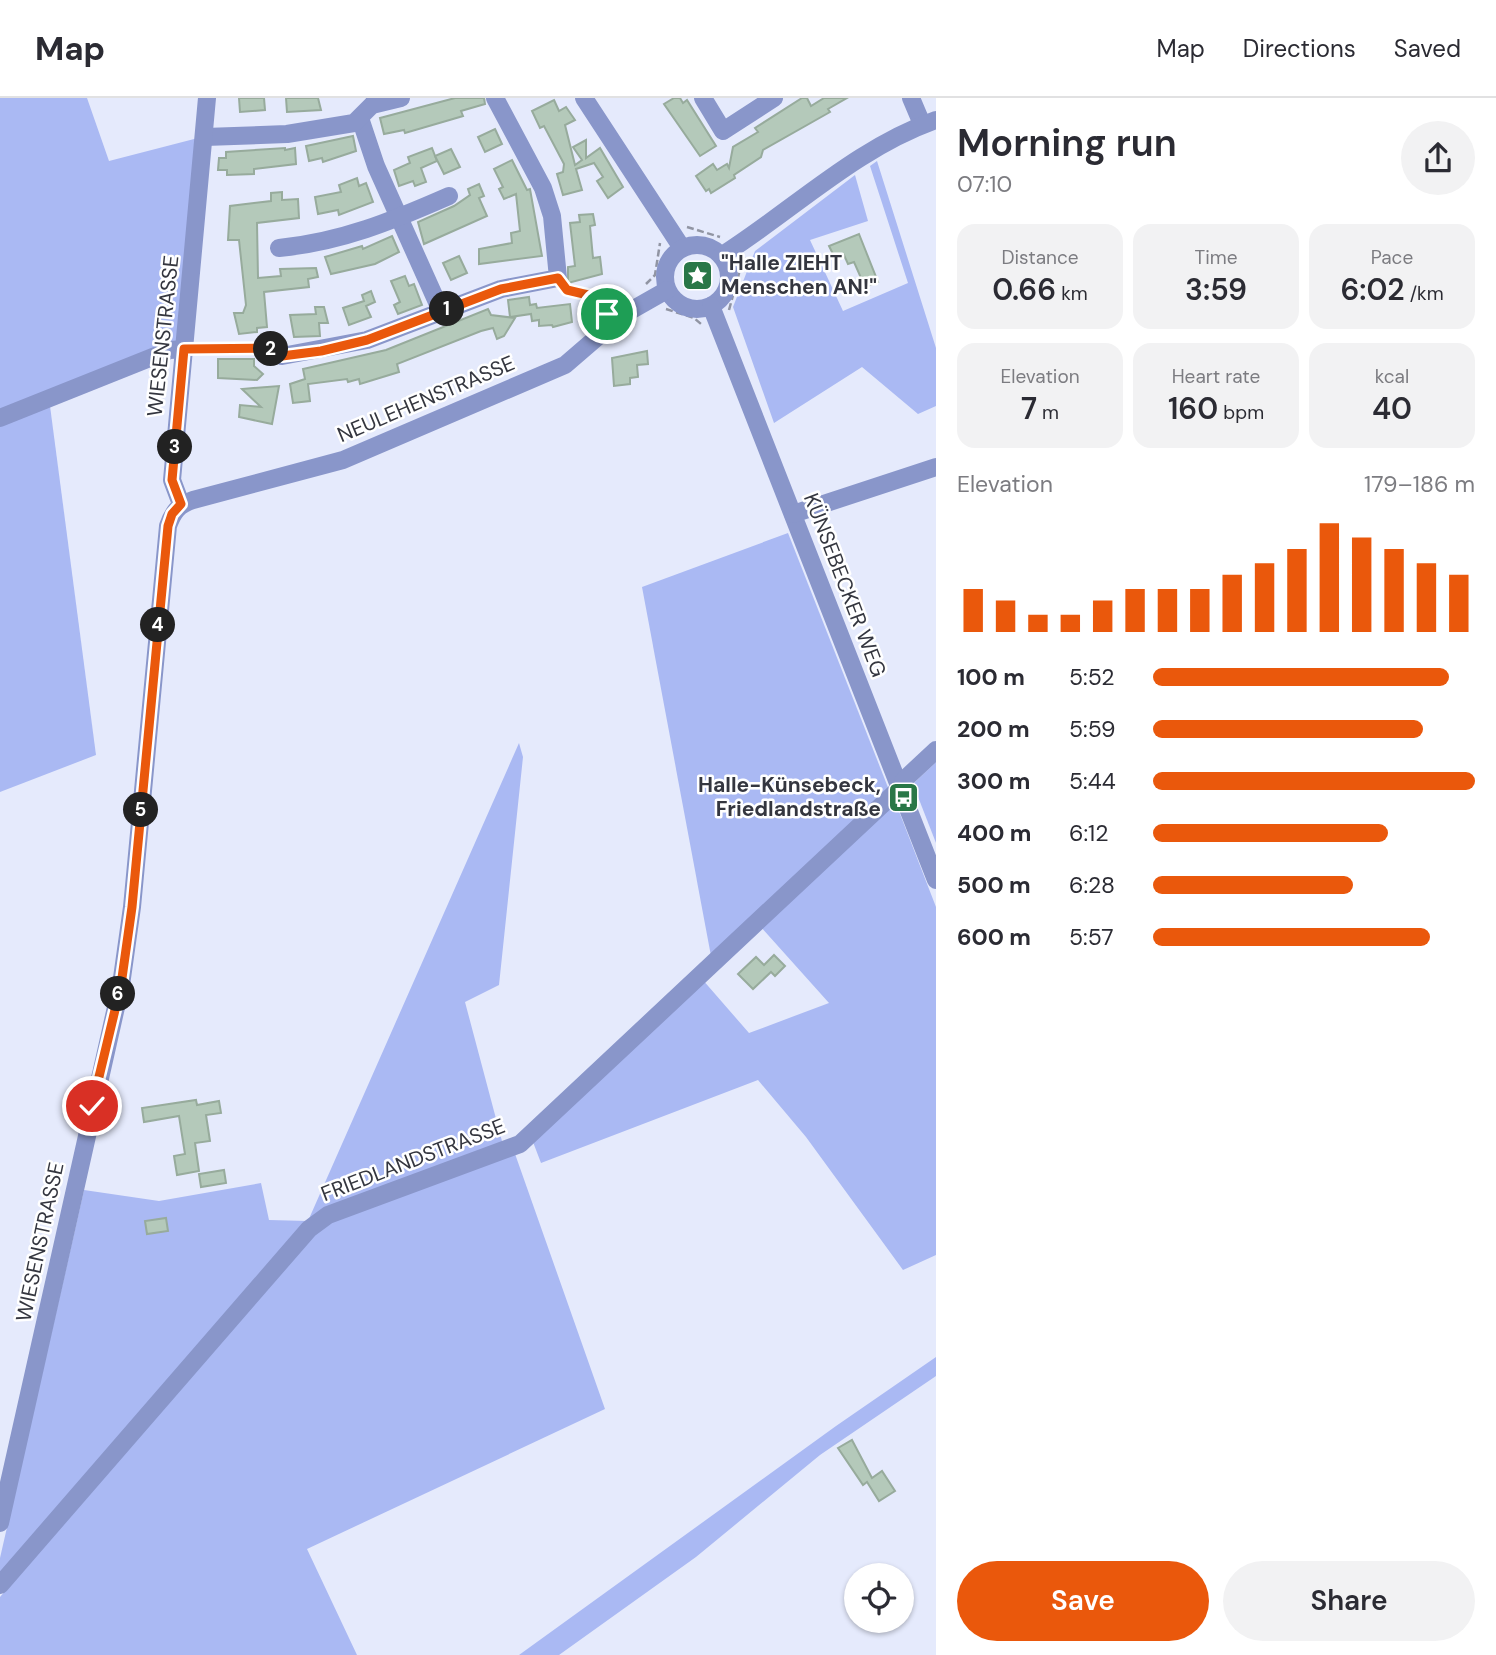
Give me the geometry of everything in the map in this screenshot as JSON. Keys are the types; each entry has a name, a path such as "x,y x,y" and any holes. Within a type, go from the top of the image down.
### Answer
{"street":[{"name":"WIESENSTRASSE","path":"0,1522 121,985 132,907 168,526 172,514 181,504 172,480 207,98"},
{"path":"205,137 287,134 354,123 363,111 372,105 401,98"},
{"path":"282,356 367,340 501,289 558,278 551,216 543,188 495,98"},
{"path":"584,98 682,248"},
{"path":"704,98 723,131 774,98"},
{"path":"721,256 860,159 929,122 911,98"},
{"path":"360,118 376,166 441,311"},
{"path":"279,248 319,244 366,232 449,196"},
{"path":"696,245 709,248 721,256 728,269 729,283 723,297 711,306 699,310 686,308 675,302 667,290 666,267 682,248 696,245"},
{"name":"NEULEHENSTRASSE","path":"181,504 343,460 565,365 623,315 667,290"},
{"name":"KÜNSEBECKER WEG","path":"711,306 936,880"},
{"path":"0,418 170,350 184,349"},
{"path":"793,514 936,467"},
{"name":"FRIEDLANDSTRASSE","path":"0,1585 309,1228 328,1215 520,1144 900,788 905,779 936,750"}],"path":[{"path":"684,225 707,235 731,235"},
{"path":"636,291 655,275 661,249 659,239"},
{"path":"729,316 729,307 741,266 747,258"},
{"path":"558,278 567,290 601,298 600,308 607,314"},
{"path":"659,309 669,308 694,318 703,326"},
{"path":"184,349 269,348 282,356"}],"shaded area":[{"path":"0,98 87,98 109,161 198,138 178,342 0,411"},
{"path":"877,161 936,348 936,406 918,414 862,367 774,423 733,307 755,251 855,175 868,221 810,240 843,311 908,283 870,166"},
{"path":"50,406 96,755 0,792 0,426"},
{"path":"788,533 889,790 711,956 642,587"},
{"path":"519,743 523,757 499,985 465,1002 503,1145 326,1210 0,1576 0,1558 84,1190 159,1201 261,1183 269,1220 308,1221"},
{"path":"936,762 936,843 913,784"},
{"path":"895,801 936,907 936,1255 903,1270 806,1137 758,1080 541,1163 533,1142 702,979 749,1033 829,1003 759,925"},
{"path":"514,1151 605,1409 307,1549 357,1655 0,1655 0,1597 305,1241 325,1223"},
{"path":"936,1357 936,1376 820,1455 696,1557 559,1655 519,1655 836,1426"}],"building":[{"path":"239,98 264,98 265,110 240,112"},
{"path":"286,98 318,98 321,110 287,112"},
{"path":"455,98 484,98 485,104 461,111 463,116 453,119 405,133 404,130 384,134 380,118"},
{"path":"674,98 680,98 683,103 687,100 716,146 700,156 664,104"},
{"path":"802,98 807,98 811,106 824,98 847,98 828,109 830,112 763,150 761,157 734,175 735,178 711,193 709,189 706,191 696,176 713,164 717,170 727,164 729,168 733,147 758,132 755,128"},
{"path":"554,100 559,111 566,107 575,120 565,125 575,165 582,160 573,147 586,140 586,158 600,148 623,187 608,198 597,181 603,177 594,163 576,169 582,190 563,195 557,174 563,172 564,164 544,126 540,128 532,111"},
{"path":"495,129 502,144 485,152 478,137"},
{"path":"353,136 356,151 323,162 322,158 309,161 306,146"},
{"path":"295,148 296,164 254,169 254,174 227,175 227,170 218,170 219,158 226,158 226,152"},
{"path":"432,148 437,161 421,168 426,182 415,186 413,181 399,186 394,170 410,163 408,157"},
{"path":"451,149 460,167 444,174 435,156"},
{"path":"512,160 527,190 530,189 542,256 479,264 479,249 512,243 511,233 520,231 516,194 504,199 499,189 503,187 494,169"},
{"path":"357,178 359,186 366,183 373,202 339,215 338,210 318,214 315,197 341,192 339,185"},
{"path":"479,184 484,196 479,198 487,216 424,244 418,222 454,206 470,195 468,189"},
{"path":"282,192 282,200 298,199 299,218 257,223 258,278 281,276 280,269 316,268 318,277 308,279 309,287 264,292 267,327 257,328 257,332 239,334 234,313 243,313 246,305 239,240 228,240 230,206 271,201 271,193"},
{"path":"593,214 595,225 590,226 593,258 600,257 602,274 568,283 568,267 575,266 570,223 580,222 579,215"},
{"path":"859,234 878,282 865,287 854,262 848,264 844,255 835,258 829,246"},
{"path":"392,236 399,252 375,264 331,274 325,257 362,246 363,249"},
{"path":"459,256 467,273 451,280 443,263"},
{"path":"405,276 409,286 414,284 422,305 398,314 394,305 400,302 391,281"},
{"path":"371,291 375,302 366,306 371,317 349,325 343,308 364,301 362,295"},
{"path":"529,297 530,305 536,304 537,308 570,304 572,322 553,327 539,326 539,320 532,321 531,314 510,317 508,300"},
{"path":"315,307 324,307 328,323 319,323 320,336 294,337 290,315 316,314"},
{"path":"488,309 491,315 515,318 504,336 497,339 493,328 481,331 397,364 399,372 360,384 359,379 348,382 347,379 308,384 310,401 293,403 290,384 305,379 303,369 386,350"},
{"path":"647,351 648,364 637,365 638,377 630,378 630,384 614,386 612,358"},
{"path":"218,359 254,359 254,366 263,374 257,380 218,378"},
{"path":"279,386 272,424 239,417 240,405 261,407 242,389"},
{"path":"774,955 785,966 775,976 771,972 753,989 738,974 756,957 764,965"},
{"path":"196,1100 197,1105 219,1101 221,1113 206,1115 210,1141 195,1143 199,1171 177,1175 174,1156 185,1154 179,1116 144,1122 142,1108"},
{"path":"224,1170 226,1183 201,1187 199,1174"},
{"path":"166,1218 168,1231 147,1234 145,1221"},
{"path":"852,1440 872,1478 882,1471 895,1491 879,1501 867,1482 863,1485 838,1448"}],"place":[{"name":"\"Halle ZIEHT Menschen AN!\"","path":"698,275"},
{"name":"Halle-Künsebeck, Friedlandstraße","path":"904,797"}],"route":[{"path":"92,1106 121,985 132,907 168,526 172,514 181,504 172,480 184,349 269,348 282,356 321,351 367,340 501,289 558,278 567,290 601,298 600,308 607,314"}]}
